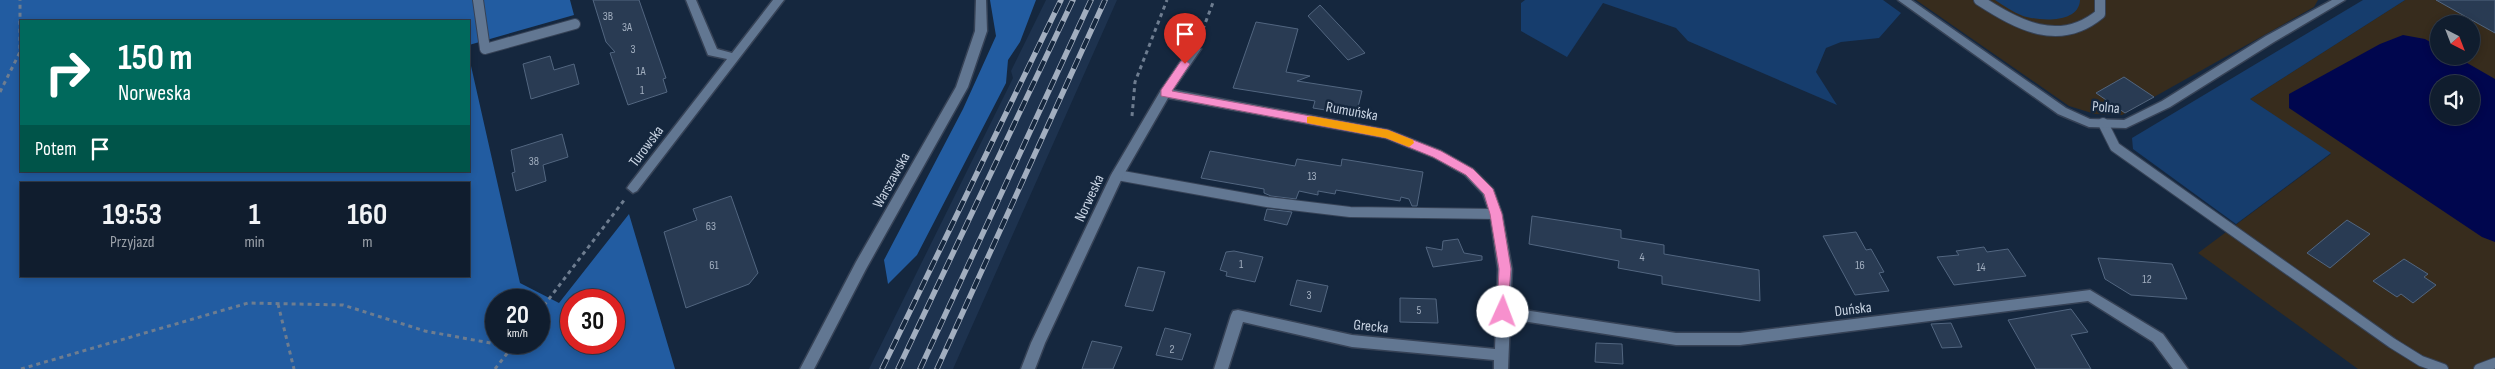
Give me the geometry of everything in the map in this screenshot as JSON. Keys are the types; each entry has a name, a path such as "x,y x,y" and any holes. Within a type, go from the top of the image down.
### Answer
{"street":[{"path":"691,0 712,52 733,57"},
{"name":"Turowska","path":"633,188 779,0"},
{"name":"Warszawska","path":"807,369 861,266 962,87 981,31 981,0"},
{"name":"Polna","path":"1903,0 2062,111 2089,122 2126,124 2166,104 2327,3 2340,0"},
{"name":"Norweska","path":"1028,369 1038,343 1117,175 1165,93 1195,49"},
{"name":"Rumuńska","path":"1165,93 1388,134 1437,154 1470,172 1489,192 1496,214 1505,269 1501,369"},
{"name":"Duńska","path":"1503,312 1676,339 1740,340 2090,295 2158,338 2181,369"},
{"name":"Grecka","path":"1221,369 1238,315 1352,342 1503,354"}],"lane":[{"path":"478,0 484,49 575,24"},
{"path":"1979,0 2002,15 2023,25 2045,31 2065,32 2093,22 2100,14 2100,0"},
{"path":"2103,123 2115,147 2392,343 2421,361 2442,369"},
{"path":"1117,175 1267,202 1350,212 1496,214"},
{"path":"2479,369 2495,363"}],"path":[{"path":"0,92 20,52 20,0"},
{"path":"1132,119 1135,82 1167,0"},
{"path":"1195,49 1214,0"},
{"name":"Turowska","path":"550,297 633,188"},
{"path":"21,369 248,303 343,305 425,331 485,342"},
{"path":"278,304 294,369"},
{"path":"495,369 507,354"}],"shaded area":[{"path":"0,0 570,0 574,15 470,45 470,20 20,20 20,172 470,172 470,61 520,283 532,289 485,289 485,354 550,354 550,298 559,303 560,302 560,354 625,354 625,289 570,289 629,214 675,369 0,369"},
{"path":"990,0 1036,0 1020,42 1008,60 1006,83 917,255 888,284 884,260 963,109 996,36"},
{"path":"1046,0 1117,0 953,369 869,369 1013,78 1011,71"},
{"path":"1525,0 1883,0 1901,13 1879,38 1841,42 1826,48 1816,72 1837,105 1688,41 1676,28 1603,3 1567,57 1521,31 1521,3"},
{"path":"1916,0 2318,0 2314,7 2122,115 2095,114 2069,106"},
{"path":"1995,0 2080,0 2078,8 2066,17 2039,19 2023,16"},
{"path":"2363,0 2405,0 2250,99 2331,153 2236,224 2133,149 2132,138"},
{"path":"2405,0 2495,0 2495,369 2358,369 2198,253 2331,154 2250,99"},
{"path":"2403,35 2425,39 2430,42 2430,65 2471,65 2495,79 2495,242 2482,237 2289,108 2289,94 2380,44"}],"building":[{"path":"593,0 639,0 666,78 663,79 667,92 628,105 610,53 615,52 606,42"},
{"path":"2436,0 2495,0 2495,33 2480,25 2480,15 2463,15"},
{"path":"1320,5 1365,53 1348,60 1308,16"},
{"path":"1256,22 1298,29 1286,72 1310,76 1297,81 1362,91 1356,115 1313,108 1315,101 1233,88"},
{"path":"550,56 554,70 574,64 579,84 531,99 523,64"},
{"path":"2124,77 2154,97 2125,113 2096,93"},
{"path":"562,134 568,157 543,165 546,181 516,191 512,173 515,172 511,150"},
{"path":"1210,151 1295,166 1297,159 1341,166 1342,159 1423,172 1417,206 1412,206 1409,199 1401,197 1400,201 1336,190 1335,194 1318,191 1318,195 1299,191 1296,199 1271,196 1264,193 1264,189 1201,178"},
{"path":"731,196 758,273 749,284 686,308 664,232 697,220 693,209"},
{"path":"1267,209 1292,212 1287,225 1264,220"},
{"path":"1532,216 1621,230 1621,238 1664,245 1664,254 1759,270 1760,301 1662,284 1662,276 1618,268 1619,261 1529,244"},
{"path":"2347,220 2370,234 2330,268 2307,253"},
{"path":"1856,232 1866,250 1871,249 1884,272 1879,273 1889,291 1855,295 1823,236"},
{"path":"1458,239 1464,253 1482,256 1482,260 1433,267 1426,247 1442,250 1443,241"},
{"path":"1984,247 1987,252 2008,249 2026,276 1954,285 1937,257 1959,255 1956,251"},
{"path":"1234,251 1263,257 1255,282 1226,276 1227,272 1220,270 1226,252"},
{"path":"2098,258 2172,264 2187,299 2131,295 2105,279"},
{"path":"2404,259 2428,274 2424,277 2436,285 2413,303 2401,294 2397,297 2373,281"},
{"path":"1138,267 1165,272 1153,311 1125,306"},
{"path":"1297,280 1328,286 1321,312 1290,305"},
{"path":"1400,298 1436,299 1438,323 1400,322"},
{"path":"2071,309 2088,332 2071,335 2091,369 2036,369 2008,320"},
{"path":"1951,323 1962,347 1942,348 1931,324"},
{"path":"1165,328 1191,334 1182,360 1156,355"},
{"path":"1092,341 1122,347 1113,369 1082,369"},
{"path":"1596,343 1622,344 1623,364 1595,362"}],"railway":[{"path":"882,369 1061,0"},
{"path":"898,369 1073,0"},
{"path":"920,369 1091,0"},
{"path":"937,369 1105,0"}],"slow traffic":[{"path":"1311,120 1388,134 1409,143"}],"route":[{"path":"1185,64 1165,93 1388,134 1437,154 1470,172 1489,192 1496,214 1505,269 1503,312"}]}
